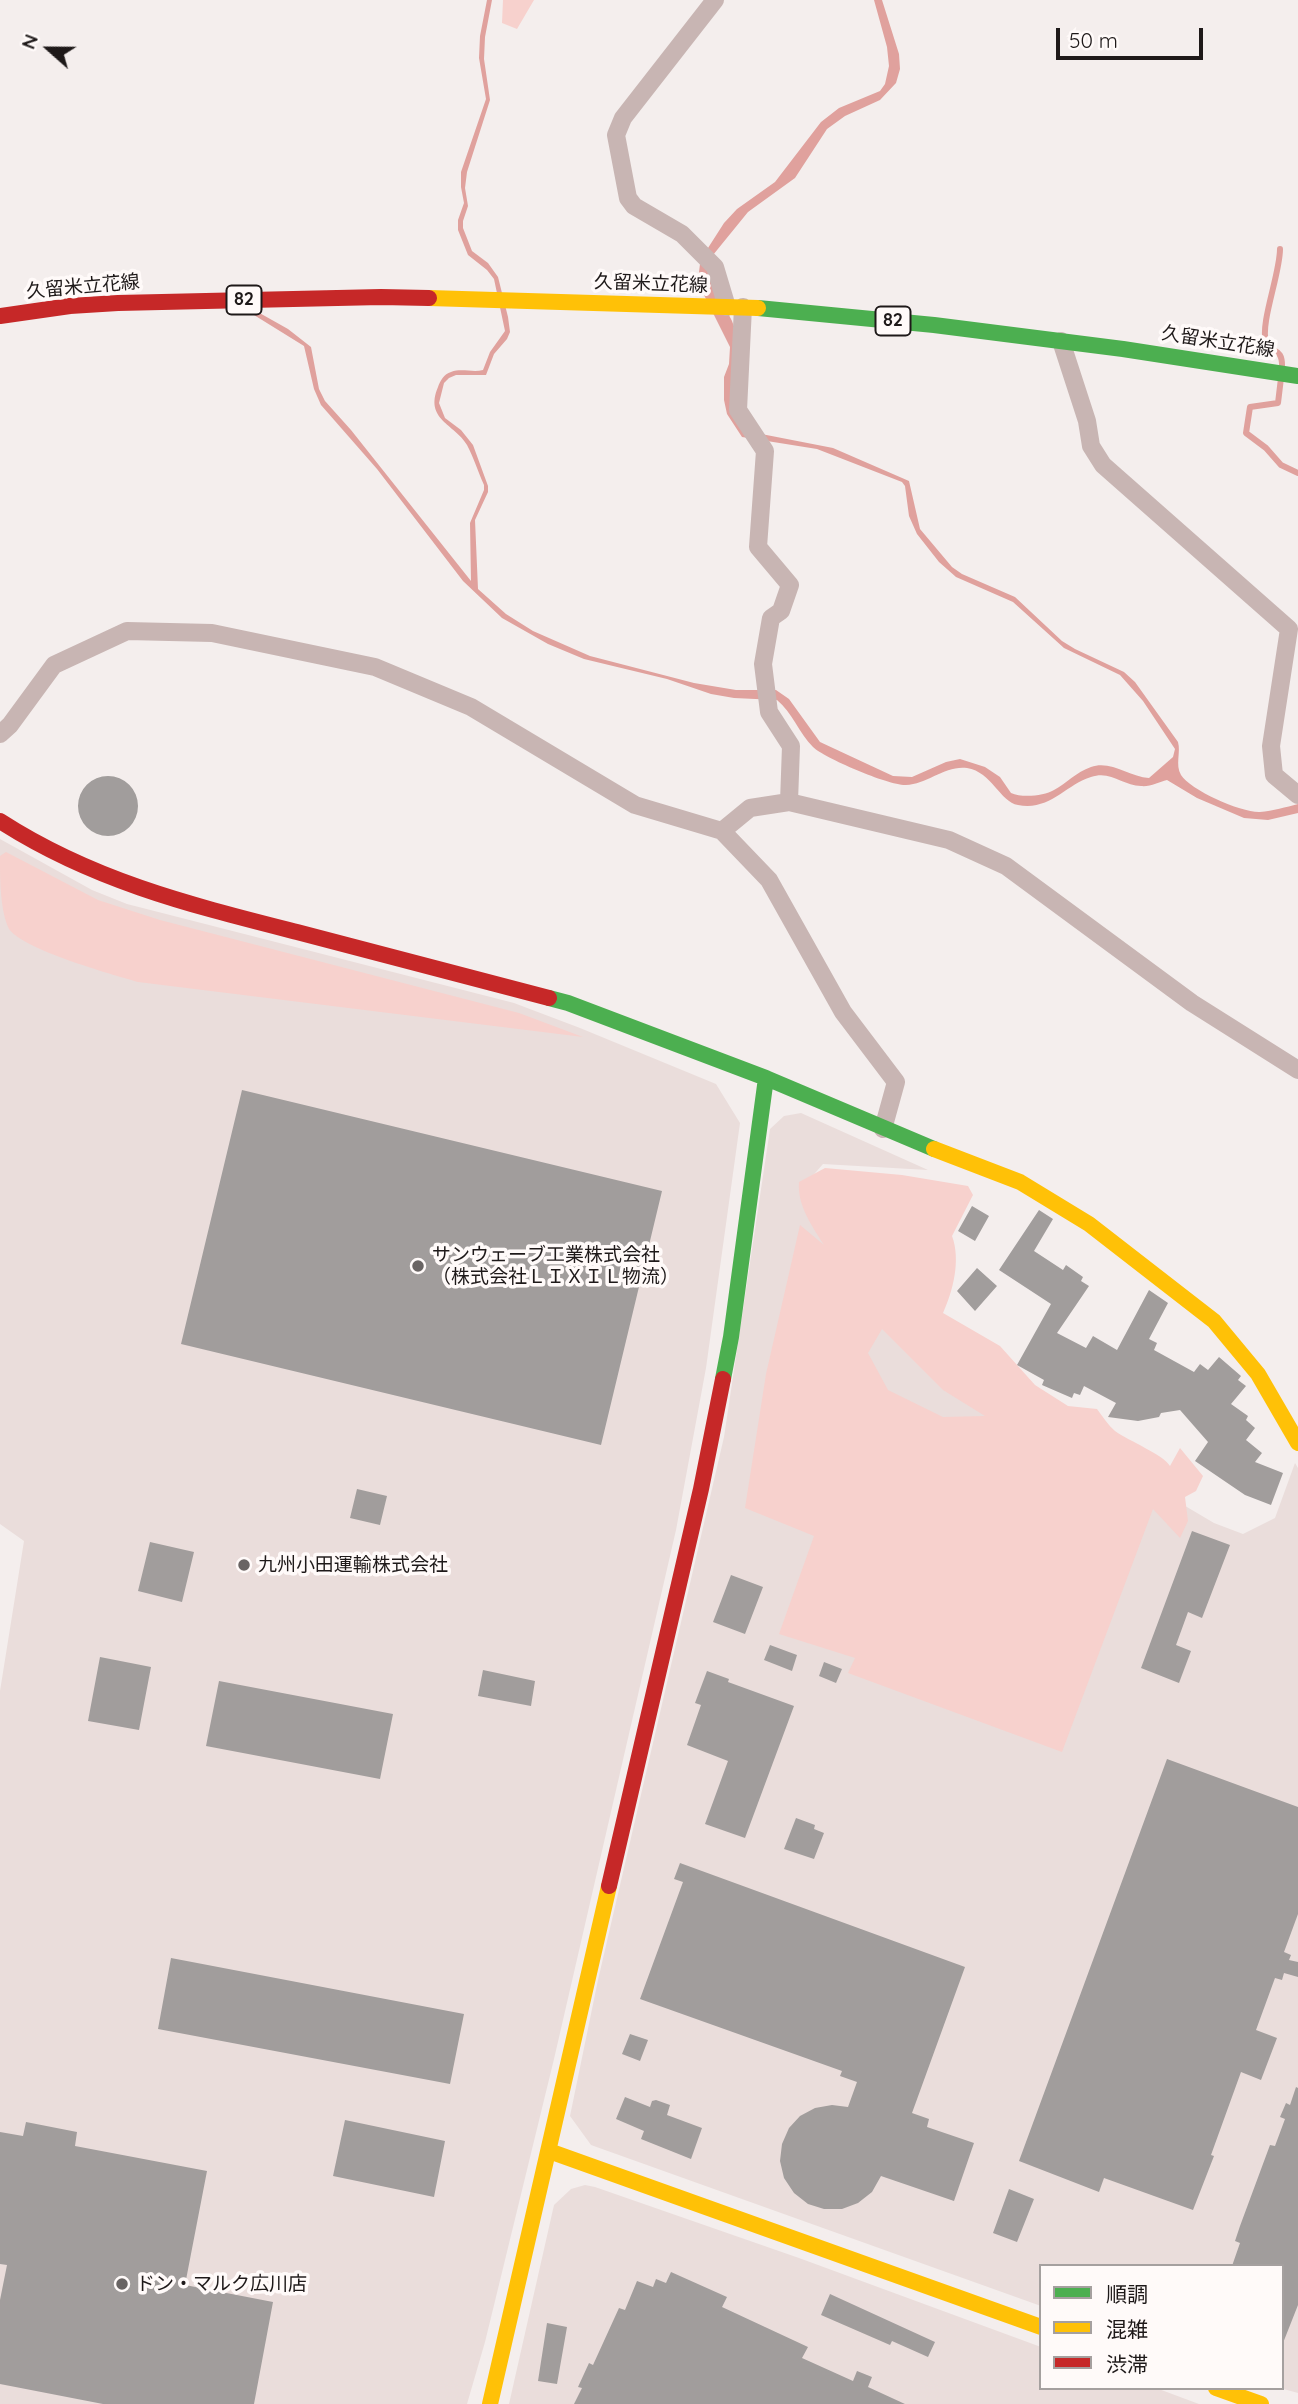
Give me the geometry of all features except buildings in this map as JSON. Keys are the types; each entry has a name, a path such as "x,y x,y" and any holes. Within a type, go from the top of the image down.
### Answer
{"street":[{"path":"715,0 623,118 616,135 628,198 634,206 682,234 715,267 735,307 738,410 764,449 758,547 790,585 781,611 771,618 763,664 769,712 791,746 789,802"},
{"name":"久留米立花線","path":"0,316 70,306 118,303 381,297 735,307 934,325 1296,376"},
{"path":"1061,341 1087,421 1091,446 1103,465 1289,629 1271,746 1274,775 1298,795"},
{"path":"0,734 10,725 54,665 127,631 212,633 375,667 471,707 635,805 722,831 769,880 843,1012 896,1082 883,1129"},
{"path":"722,831 750,808 789,802 949,840 1006,866 1192,1003 1298,1070"},
{"path":"0,821 62,858 119,883 173,900 568,1003 766,1078 883,1129 1020,1182 1088,1224 1214,1321 1258,1374 1297,1439"},
{"path":"490,2404 701,1489 731,1337 766,1078"},
{"path":"549,2151 1039,2325"},
{"path":"1222,2390 1261,2404"}],"shaded area":[{"path":"487,0 492,0 484,59 490,100 467,172 465,188 468,206 463,228 472,251 488,263 498,277 510,332 494,354 486,375 456,375 449,378 444,383 439,403 445,418 461,430 473,445 488,486 488,492 475,520 478,589 506,614 533,631 590,656 694,683 736,690 776,690 789,699 820,742 893,776 912,777 946,762 960,759 985,767 1000,777 1011,793 1033,796 1050,792 1081,772 1098,765 1149,778 1173,757 1175,749 1143,701 1120,675 1064,648 1013,602 956,577 939,562 917,534 909,516 905,486 902,482 817,449 742,437 727,414 724,377 729,364 730,347 702,291 700,264 724,223 737,209 775,182 821,122 839,108 880,91 885,84 889,66 887,47 874,0 882,0 899,54 900,69 896,83 880,100 845,116 827,129 795,178 748,212 713,255 716,290 739,341 746,431 833,448 909,481 920,529 952,567 1015,597 1062,641 1124,672 1135,682 1178,742 1179,771 1186,781 1205,794 1241,809 1260,812 1298,804 1298,813 1268,820 1244,818 1197,798 1167,780 1141,786 1105,775 1091,777 1048,801 1029,806 1012,803 983,775 967,768 952,769 914,784 886,781 819,752 777,700 711,694 667,679 584,659 548,644 502,618 463,581 377,469 321,405 314,389 304,346 254,315 256,311 288,329 311,347 319,389 325,401 471,581 470,523 484,485 467,445 438,414 435,398 440,382 449,373 459,370 483,370 490,352 505,331 494,279 468,255 458,230 458,220 464,203 461,172 486,99 479,58"},
{"path":"503,0 534,0 517,29 502,23"},
{"path":"0,839 92,890 127,904 514,1003 580,1028 716,1084 740,1123 706,1368 676,1530 554,2059 485,2342 467,2404 0,2404 0,1691 24,1541 0,1524"},
{"path":"6,852 98,900 160,920 519,1013 583,1037 138,982 89,967 32,945 9,929 0,884 0,856"},
{"path":"801,1113 928,1170 823,1164 809,1180 825,1220 1170,1497 1214,1523 1243,1534 1275,1518 1295,1463 1298,1468 1298,2393 1284,2389 1284,2264 1039,2264 1039,2305 591,2145 570,2116 598,1980 724,1437 770,1129 784,1116"},
{"path":"825,1168 902,1175 968,1186 973,1195 952,1236 956,1255 955,1275 943,1313 1000,1346 1035,1385 1068,1406 1097,1409 1115,1431 1161,1457 1170,1466 1180,1448 1203,1476 1196,1491 1185,1497 1188,1521 1180,1538 1153,1509 1062,1752 848,1673 855,1658 779,1634 814,1536 745,1508 766,1374 800,1225 824,1245 803,1207 799,1182","holes":["882,1329 943,1390 985,1416 943,1417 888,1390 868,1353"]},
{"path":"585,2185 595,2187 1039,2346 1039,2390 1161,2390 1199,2404 509,2404 554,2205 571,2189"}],"waterway":[{"path":"1280,249 1265,334 1268,346 1280,356 1282,368"},
{"path":"1281,378 1278,403 1250,407 1246,433 1266,448 1281,465 1298,473"}],"traffic: fast":[{"path":"758,308 934,325 1123,349 1298,376"},
{"path":"549,998 766,1078 934,1149"},
{"path":"723,1379 766,1078"}],"traffic: slow":[{"path":"429,298 758,308"},
{"path":"934,1149 1020,1182 1089,1224 1214,1321 1258,1374 1298,1443"},
{"path":"490,2404 609,1886"},
{"path":"549,2151 1039,2326"},
{"path":"1222,2390 1261,2404"}],"traffic: jam":[{"path":"0,316 70,306 118,303 429,298"},
{"path":"0,821 71,860 181,901 549,998"},
{"path":"609,1886 701,1489 723,1379"}],"place":[{"name":"サンウェーブ工業株式会社 （株式会社ＬＩＸＩＬ物流）","path":"418,1266"},
{"name":"九州小田運輸株式会社","path":"244,1565"},
{"name":"ドン・マルク広川店","path":"122,2284"}]}
